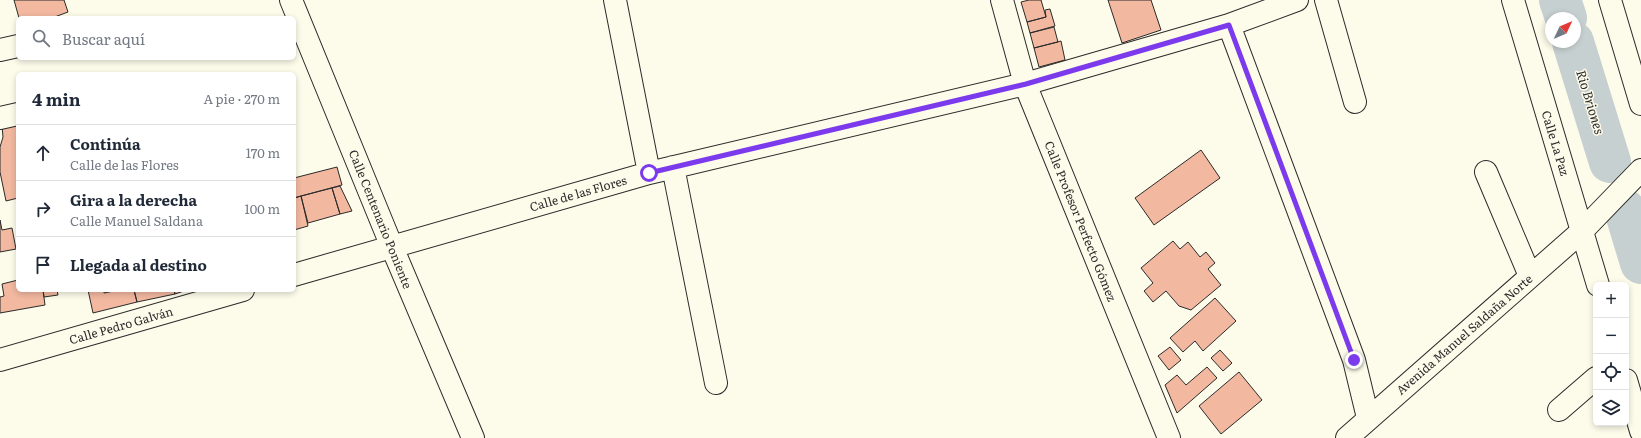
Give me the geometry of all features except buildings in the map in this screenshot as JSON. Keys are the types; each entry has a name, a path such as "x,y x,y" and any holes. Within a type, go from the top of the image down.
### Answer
{"street":[{"name":"Calle Centenario Poniente","path":"291,0 392,247 473,438"},
{"path":"615,0 649,173"},
{"name":"Calle Profesor Perfecto Gómez","path":"1002,0 1026,84 1169,438"},
{"name":"Calle de las Flores","path":"392,247 649,173 1026,84 1229,25 1297,0"},
{"path":"1326,0 1355,102"},
{"name":"Calle La Paz","path":"1514,0 1597,282"},
{"path":"1610,0 1641,104"},
{"path":"1229,25 1354,360 1368,418"},
{"path":"0,50 16,46"},
{"path":"0,118 16,114"},
{"path":"674,167 716,383"},
{"name":"Avenida Manuel Saldaña Norte","path":"1347,438 1582,231 1641,170"},
{"path":"1486,172 1530,276"},
{"path":"296,274 392,247"},
{"name":"Calle Pedro Galván","path":"0,360 236,292"},
{"path":"1559,410 1593,381"},
{"path":"1629,390 1641,431"}],"waterway":[{"name":"Rio Briones","path":"1560,0 1564,12"},
{"name":"Rio Briones","path":"1575,48 1610,162"},
{"name":"Rio Briones","path":"1625,210 1641,263"}],"route":[{"path":"649,173 1026,84 1229,25 1354,360"}]}
